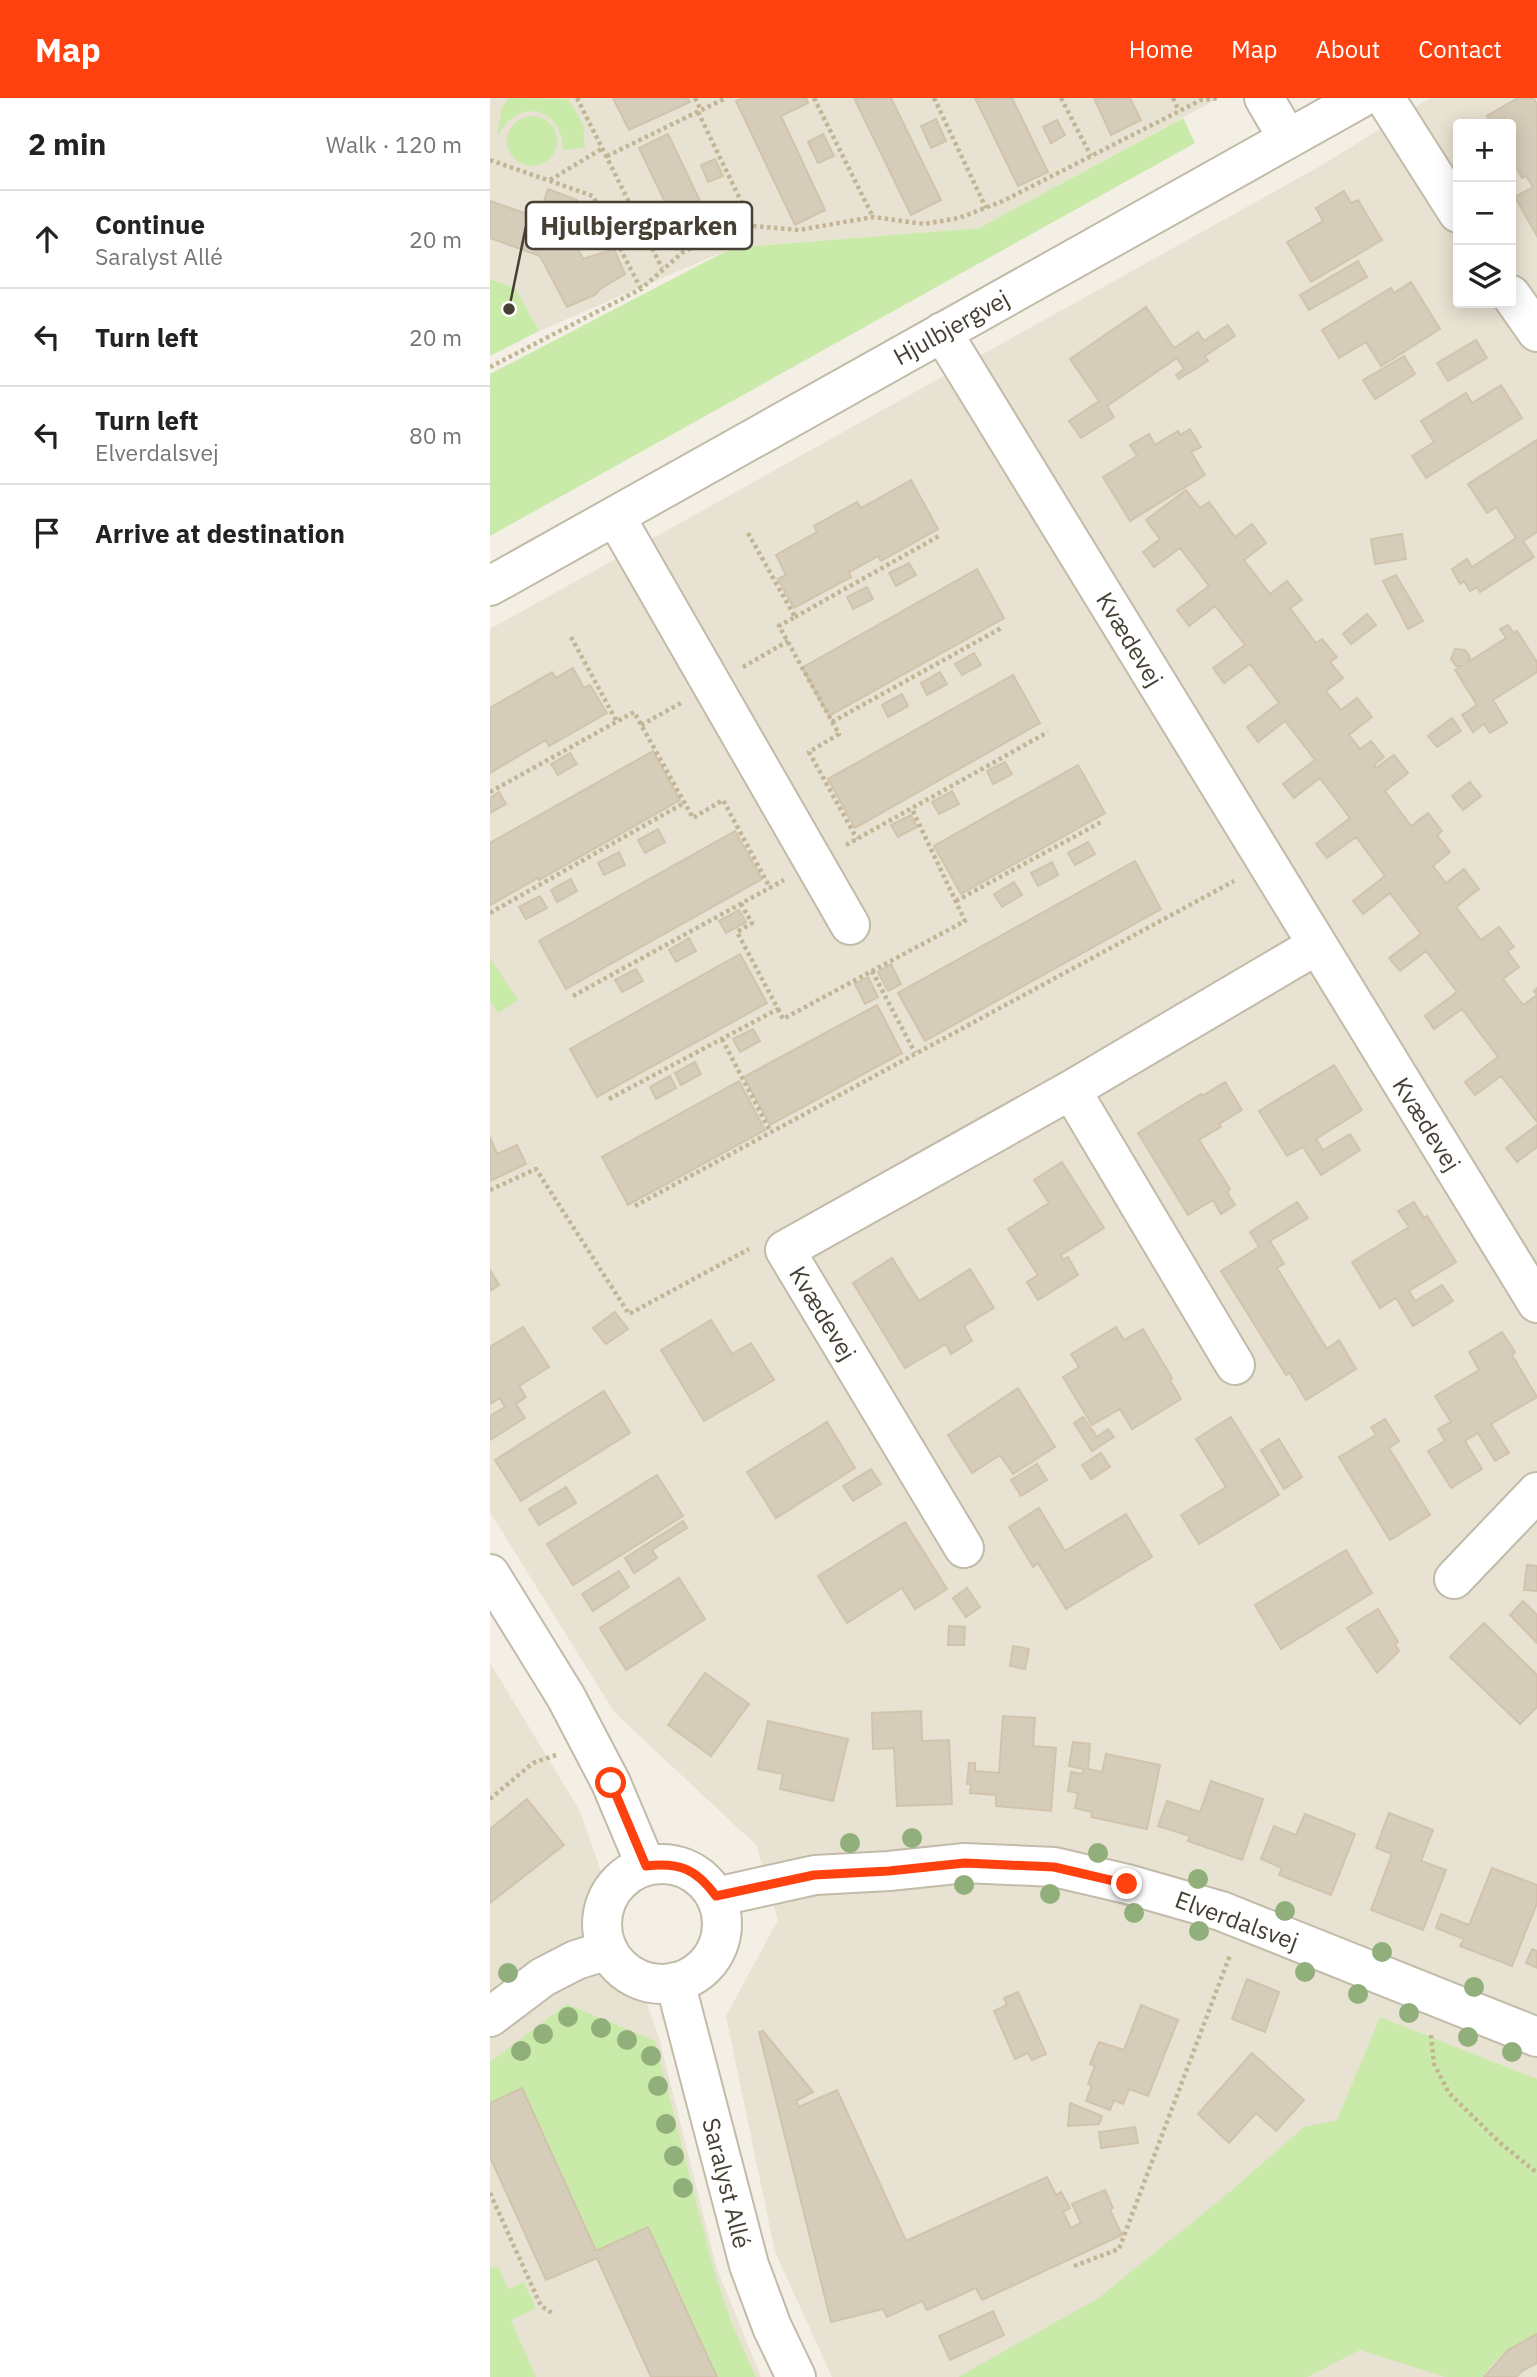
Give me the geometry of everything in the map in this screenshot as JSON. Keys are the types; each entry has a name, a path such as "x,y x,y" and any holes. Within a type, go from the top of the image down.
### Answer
{"street":[{"path":"1264,98 1288,139"},
{"name":"Hjulbjergvej","path":"490,586 1361,98"},
{"path":"1385,98 1453,206"},
{"path":"1516,302 1537,331"},
{"name":"Kvædevej","path":"942,332 1537,1303"},
{"path":"615,516 850,925"},
{"name":"Kvædevej","path":"964,1548 785,1250 1071,1090 1317,945"},
{"path":"1071,1090 1235,1365"},
{"path":"1454,1579 1537,1492"},
{"path":"490,1574 590,1742 611,1783 646,1866"},
{"name":"Elverdalsvej","path":"716,1896 814,1875 965,1863 1054,1867 1127,1884 1221,1911 1537,2037"},
{"path":"667,1864 687,1868 704,1880 716,1896 722,1918 720,1939 711,1959 695,1974 676,1982 651,1982 629,1974 608,1950 603,1930 604,1909 613,1890 628,1875 646,1866 667,1864"},
{"path":"490,2017 543,1977 576,1960 608,1950"},
{"name":"Saralyst Allé","path":"676,1982 749,2266 772,2327 796,2377"}],"path":[{"path":"577,98 662,268"},
{"path":"695,98 753,226"},
{"path":"607,156 726,98"},
{"path":"814,98 873,217"},
{"path":"934,98 986,208"},
{"path":"1061,98 1091,156"},
{"path":"1173,98 1179,111"},
{"path":"490,367 641,289 683,252 727,232 753,226 799,230 873,217 924,224 959,218 986,208 1201,100 1219,98"},
{"path":"549,180 603,148"},
{"path":"490,160 593,196 641,289"},
{"path":"748,533 795,617"},
{"path":"857,839 809,752 839,734 779,626 939,536"},
{"path":"832,722 1003,627"},
{"path":"571,637 617,722"},
{"path":"490,792 634,712 693,818 723,800 771,888"},
{"path":"490,913 684,803"},
{"path":"741,904 752,923 737,932 783,1019 965,921 912,809"},
{"path":"956,901 1102,821"},
{"path":"635,1206 1267,863"},
{"path":"872,971 915,1054"},
{"path":"609,1099 778,1009"},
{"path":"722,1039 770,1132"},
{"path":"490,1190 536,1169 629,1314 757,1244 785,1250"},
{"path":"490,1799 533,1763 590,1742"},
{"path":"1074,2266 1119,2249 1232,1951"},
{"path":"1438,1997 1431,2036 1434,2064 1449,2093 1537,2173"},
{"path":"490,2193 541,2306 552,2313"}],"shaded area":[{"path":"490,98 1219,98 979,228 732,248 539,331 515,288 490,279"},
{"path":"1430,98 1537,98 1537,2377 832,2377 775,2252 726,2016 778,1920 756,1845 614,1712 490,1512 490,629 1322,165"},
{"path":"490,1663 580,1811 659,2038 717,2269 761,2377 490,2377"}],"green space":[{"path":"509,98 568,99 583,124 585,148 563,150 561,135 555,124 538,112 517,115 497,134 502,108"},
{"path":"532,116 550,123 557,141 550,159 532,166 514,159 507,141 514,123"},
{"path":"1183,118 1195,143 490,536 490,374 732,248 979,228"},
{"path":"490,279 515,288 539,331 490,356"},
{"path":"490,958 518,1000 498,1013 490,1000"},
{"path":"567,2004 655,2041 714,2271 732,2324 756,2377 717,2377 648,2227 596,2251 521,2088 490,2103 490,2062"},
{"path":"1380,2017 1537,2079 1537,2333 1507,2351 1483,2377 1445,2377 1360,2350 1307,2377 958,2377 1097,2299 1225,2196 1304,2127 1337,2120"},
{"path":"498,2266 508,2289 524,2282 536,2308 511,2320 536,2377 490,2377 490,2269"}],"building":[{"path":"613,98 688,98 690,102 629,130"},
{"path":"743,98 806,98 808,103 781,116 825,210 795,225 736,101"},
{"path":"854,98 891,98 941,200 911,215"},
{"path":"975,98 1012,98 1048,172 1018,186"},
{"path":"1094,98 1130,98 1141,120 1111,135"},
{"path":"1518,98 1533,98 1537,104 1537,236 1516,199 1533,187 1526,176 1522,178 1516,167 1516,119 1488,119 1487,116"},
{"path":"936,119 946,141 931,148 921,126"},
{"path":"1057,120 1065,135 1051,143 1043,127"},
{"path":"668,134 713,228 684,242 639,148"},
{"path":"823,134 834,156 818,163 808,142"},
{"path":"715,159 723,176 708,182 701,165"},
{"path":"548,189 577,200 572,215 543,204"},
{"path":"1344,191 1351,203 1358,200 1382,240 1311,282 1287,242 1323,221 1316,208"},
{"path":"490,201 568,228 583,259 614,249 625,274 595,295 567,307 540,256 490,238"},
{"path":"1358,261 1367,277 1309,310 1300,295"},
{"path":"1411,282 1440,329 1381,366 1366,342 1339,358 1322,330 1391,288 1394,293"},
{"path":"1146,307 1174,348 1198,332 1204,341 1228,325 1235,336 1205,356 1208,361 1179,379 1176,375 1184,369 1177,358 1107,406 1114,417 1081,438 1069,421 1099,401 1070,359"},
{"path":"1476,340 1487,358 1448,381 1437,363"},
{"path":"1404,356 1415,374 1375,399 1363,380"},
{"path":"1501,385 1522,418 1426,478 1412,456 1434,442 1421,421 1466,393 1472,403"},
{"path":"1190,429 1201,447 1191,452 1205,475 1130,521 1103,477 1137,456 1130,445 1149,434 1155,445 1178,431 1180,435"},
{"path":"1537,440 1537,532 1523,541 1534,557 1480,592 1477,587 1470,591 1464,581 1460,584 1452,569 1467,559 1472,567 1516,538 1496,507 1487,513 1468,484"},
{"path":"911,480 938,529 881,561 878,556 849,572 851,577 794,608 778,579 786,575 776,555 817,532 814,526 857,502 861,508"},
{"path":"1186,490 1200,508 1209,502 1235,537 1252,524 1266,543 1244,560 1270,594 1287,581 1302,600 1290,608 1316,643 1322,639 1337,657 1330,662 1343,678 1326,691 1341,710 1357,698 1372,717 1349,735 1360,749 1371,741 1384,757 1374,765 1376,768 1394,755 1408,773 1385,791 1411,826 1428,813 1442,831 1437,835 1450,852 1433,866 1446,883 1464,869 1479,889 1456,907 1481,940 1499,927 1514,947 1507,951 1519,967 1503,979 1523,1005 1537,995 1537,1122 1501,1076 1475,1095 1465,1082 1498,1057 1462,1009 1434,1029 1425,1016 1457,992 1426,951 1400,971 1389,958 1421,934 1390,893 1363,914 1353,901 1385,876 1356,837 1327,858 1316,844 1350,818 1320,778 1294,798 1283,784 1315,760 1285,721 1258,742 1247,727 1279,703 1250,664 1224,683 1213,668 1245,645 1215,606 1189,626 1177,610 1209,586 1180,548 1154,567 1143,552 1160,539 1146,520"},
{"path":"1402,534 1406,559 1375,564 1371,539"},
{"path":"909,563 916,575 896,586 889,573"},
{"path":"977,569 1004,618 829,716 802,668"},
{"path":"1396,575 1423,621 1408,629 1383,581"},
{"path":"867,587 873,599 853,609 847,597"},
{"path":"1367,614 1376,625 1351,644 1343,634"},
{"path":"1508,625 1514,633 1517,631 1537,662 1537,672 1493,700 1507,723 1490,733 1484,724 1473,732 1462,715 1477,705 1455,670 1461,666 1456,666 1451,659 1455,649 1465,650 1470,657 1468,662 1506,638 1500,629"},
{"path":"974,653 981,665 962,675 955,664"},
{"path":"573,668 584,688 590,685 607,713 549,746 546,740 490,773 490,708 552,672 556,678"},
{"path":"940,672 947,684 927,695 921,683"},
{"path":"1013,675 1040,723 855,828 828,779"},
{"path":"902,694 908,706 888,717 882,705"},
{"path":"1452,718 1461,731 1437,747 1428,736"},
{"path":"653,751 680,800 490,905 490,843"},
{"path":"570,753 577,764 558,775 551,764"},
{"path":"1005,762 1012,774 993,784 987,771"},
{"path":"1078,765 1105,813 961,894 934,846"},
{"path":"1470,782 1481,796 1463,810 1452,796"},
{"path":"952,791 959,804 939,814 932,802"},
{"path":"499,792 506,804 490,813 490,798"},
{"path":"911,815 917,827 898,837 891,825"},
{"path":"658,829 665,842 645,853 638,840"},
{"path":"735,831 762,879 566,989 539,941"},
{"path":"1088,842 1095,854 1075,865 1068,853"},
{"path":"619,852 625,865 604,875 598,863"},
{"path":"1135,861 1161,909 925,1041 898,993"},
{"path":"1052,862 1058,875 1038,886 1031,873"},
{"path":"571,879 577,891 557,902 551,890"},
{"path":"1014,882 1022,895 1002,907 994,894"},
{"path":"540,896 547,908 526,919 519,907"},
{"path":"739,910 746,922 726,933 719,921"},
{"path":"689,938 696,951 676,962 669,950"},
{"path":"740,954 767,1003 597,1097 570,1049"},
{"path":"891,964 901,984 888,991 878,972"},
{"path":"636,969 643,981 622,992 615,980"},
{"path":"868,977 878,997 865,1004 855,984"},
{"path":"877,1005 902,1053 770,1125 744,1077"},
{"path":"753,1029 760,1041 740,1052 733,1039"},
{"path":"695,1062 701,1074 681,1085 675,1073"},
{"path":"1334,1065 1362,1110 1316,1139 1323,1150 1350,1134 1360,1150 1321,1175 1303,1147 1287,1156 1259,1111"},
{"path":"670,1076 676,1088 656,1099 650,1087"},
{"path":"739,1081 765,1130 628,1205 602,1157"},
{"path":"1225,1082 1242,1110 1199,1140 1230,1189 1227,1192 1235,1205 1221,1214 1213,1200 1188,1215 1138,1133"},
{"path":"1537,1125 1537,1147 1517,1162 1506,1148"},
{"path":"490,1137 497,1154 517,1145 526,1164 490,1181"},
{"path":"1062,1162 1104,1228 1061,1255 1063,1260 1068,1257 1078,1275 1038,1300 1027,1282 1038,1275 1008,1229 1049,1203 1034,1180"},
{"path":"1297,1202 1308,1218 1270,1241 1284,1264 1277,1268 1327,1349 1339,1340 1356,1369 1306,1400 1290,1373 1286,1375 1221,1271 1259,1247 1250,1232"},
{"path":"1414,1202 1424,1218 1427,1216 1456,1262 1409,1291 1415,1301 1442,1285 1453,1301 1413,1326 1396,1298 1380,1308 1352,1262 1409,1227 1398,1211"},
{"path":"892,1258 919,1301 970,1269 994,1308 964,1326 972,1341 951,1354 946,1344 905,1368 853,1283"},
{"path":"490,1270 499,1285 490,1291"},
{"path":"615,1312 628,1329 606,1344 593,1328"},
{"path":"711,1320 732,1354 751,1343 774,1380 704,1421 661,1350"},
{"path":"523,1327 549,1367 519,1386 526,1397 516,1404 525,1418 490,1440 490,1416 505,1407 500,1398 490,1404 490,1347"},
{"path":"1116,1327 1124,1340 1143,1329 1172,1378 1170,1380 1181,1399 1132,1429 1120,1409 1092,1425 1063,1377 1079,1367 1071,1354"},
{"path":"1502,1332 1537,1397 1491,1424 1509,1453 1495,1461 1478,1433 1465,1441 1482,1469 1451,1488 1428,1451 1445,1441 1438,1429 1451,1422 1435,1396 1479,1370 1469,1352"},
{"path":"1018,1388 1055,1447 1013,1474 1000,1455 972,1473 948,1435"},
{"path":"604,1391 630,1433 521,1501 495,1460"},
{"path":"1083,1417 1097,1437 1108,1429 1114,1437 1092,1451 1074,1423"},
{"path":"1231,1417 1279,1495 1199,1544 1181,1515 1226,1487 1196,1439"},
{"path":"1385,1419 1399,1441 1389,1448 1430,1515 1390,1540 1339,1457 1376,1435 1371,1427"},
{"path":"827,1422 855,1468 776,1518 747,1472"},
{"path":"1279,1439 1302,1477 1284,1489 1261,1450"},
{"path":"1101,1453 1110,1467 1091,1479 1082,1465"},
{"path":"1037,1464 1047,1480 1021,1496 1011,1480"},
{"path":"871,1469 881,1484 853,1501 843,1486"},
{"path":"657,1475 683,1516 573,1585 547,1544"},
{"path":"566,1487 576,1503 539,1525 529,1509"},
{"path":"1039,1508 1065,1551 1126,1514 1152,1557 1066,1609 1038,1563 1033,1567 1009,1527"},
{"path":"683,1521 687,1528 652,1550 657,1558 634,1573 625,1558"},
{"path":"905,1522 947,1589 915,1609 902,1588 847,1623 818,1576"},
{"path":"1346,1550 1372,1593 1281,1649 1255,1605"},
{"path":"1527,1565 1537,1566 1537,1591 1524,1590"},
{"path":"619,1571 629,1587 593,1611 582,1594"},
{"path":"679,1578 705,1619 626,1670 600,1628"},
{"path":"967,1588 980,1607 966,1617 953,1598"},
{"path":"1523,1601 1537,1615 1537,1643 1510,1615"},
{"path":"1378,1609 1398,1642 1395,1644 1399,1651 1377,1673 1347,1628"},
{"path":"1484,1623 1537,1675 1537,1707 1520,1724 1450,1657"},
{"path":"949,1626 965,1627 964,1645 948,1645"},
{"path":"1013,1646 1029,1649 1025,1669 1010,1666"},
{"path":"705,1673 749,1704 711,1756 668,1725"},
{"path":"921,1711 922,1741 949,1740 952,1804 897,1806 894,1748 873,1749 872,1713"},
{"path":"1003,1716 1035,1718 1033,1746 1056,1748 1051,1811 996,1806 996,1795 970,1793 971,1784 967,1784 969,1763 975,1763 975,1771 999,1773"},
{"path":"768,1721 848,1739 833,1801 780,1789 783,1774 758,1769"},
{"path":"1073,1742 1090,1744 1088,1769 1102,1772 1106,1754 1160,1765 1147,1829 1091,1817 1092,1812 1075,1808 1078,1793 1068,1791 1071,1772 1082,1774 1084,1769 1069,1766"},
{"path":"1211,1781 1263,1799 1242,1860 1188,1841 1190,1836 1158,1826 1167,1801 1200,1812"},
{"path":"527,1799 564,1845 490,1903 490,1829"},
{"path":"1389,1813 1433,1830 1421,1861 1446,1870 1423,1930 1371,1910 1392,1854 1376,1848"},
{"path":"1305,1814 1355,1834 1331,1895 1279,1875 1282,1868 1261,1859 1274,1826 1296,1835"},
{"path":"1492,1868 1537,1885 1537,1903 1512,1966 1460,1946 1464,1939 1436,1928 1441,1914 1469,1925"},
{"path":"1532,1949 1537,1951 1537,1968 1526,1963"},
{"path":"1247,1979 1279,1992 1265,2032 1232,2019"},
{"path":"1018,1992 1046,2054 1032,2060 1028,2053 1015,2059 994,2011 1007,2005 1004,1998"},
{"path":"1141,2005 1178,2020 1148,2096 1129,2089 1123,2104 1114,2100 1110,2110 1086,2101 1092,2085 1088,2084 1095,2066 1090,2064 1099,2042 1124,2050"},
{"path":"763,2031 813,2092 796,2101 799,2107 837,2090 906,2241 1047,2177 1056,2195 1061,2192 1070,2208 1063,2212 1071,2228 1081,2223 1072,2204 1105,2190 1113,2208 1110,2210 1122,2235 982,2300 976,2288 927,2310 922,2301 887,2317 883,2309 831,2322 759,2032"},
{"path":"1252,2053 1304,2100 1276,2131 1256,2113 1229,2143 1198,2114"},
{"path":"522,2088 596,2251 648,2227 717,2377 651,2377 597,2258 546,2280 490,2157 490,2103"},
{"path":"1070,2103 1102,2116 1099,2124 1068,2126"},
{"path":"1135,2127 1138,2143 1101,2148 1099,2132"},
{"path":"993,2311 1004,2335 950,2360 939,2336"},
{"path":"1537,2334 1537,2363 1516,2377 1484,2377 1508,2350"}],"place":[{"name":"Hjulbjergparken","path":"509,309"}],"route":[{"path":"611,1783 646,1866 667,1864 687,1868 704,1880 716,1896 814,1875 965,1863 1054,1867 1127,1884"}]}
